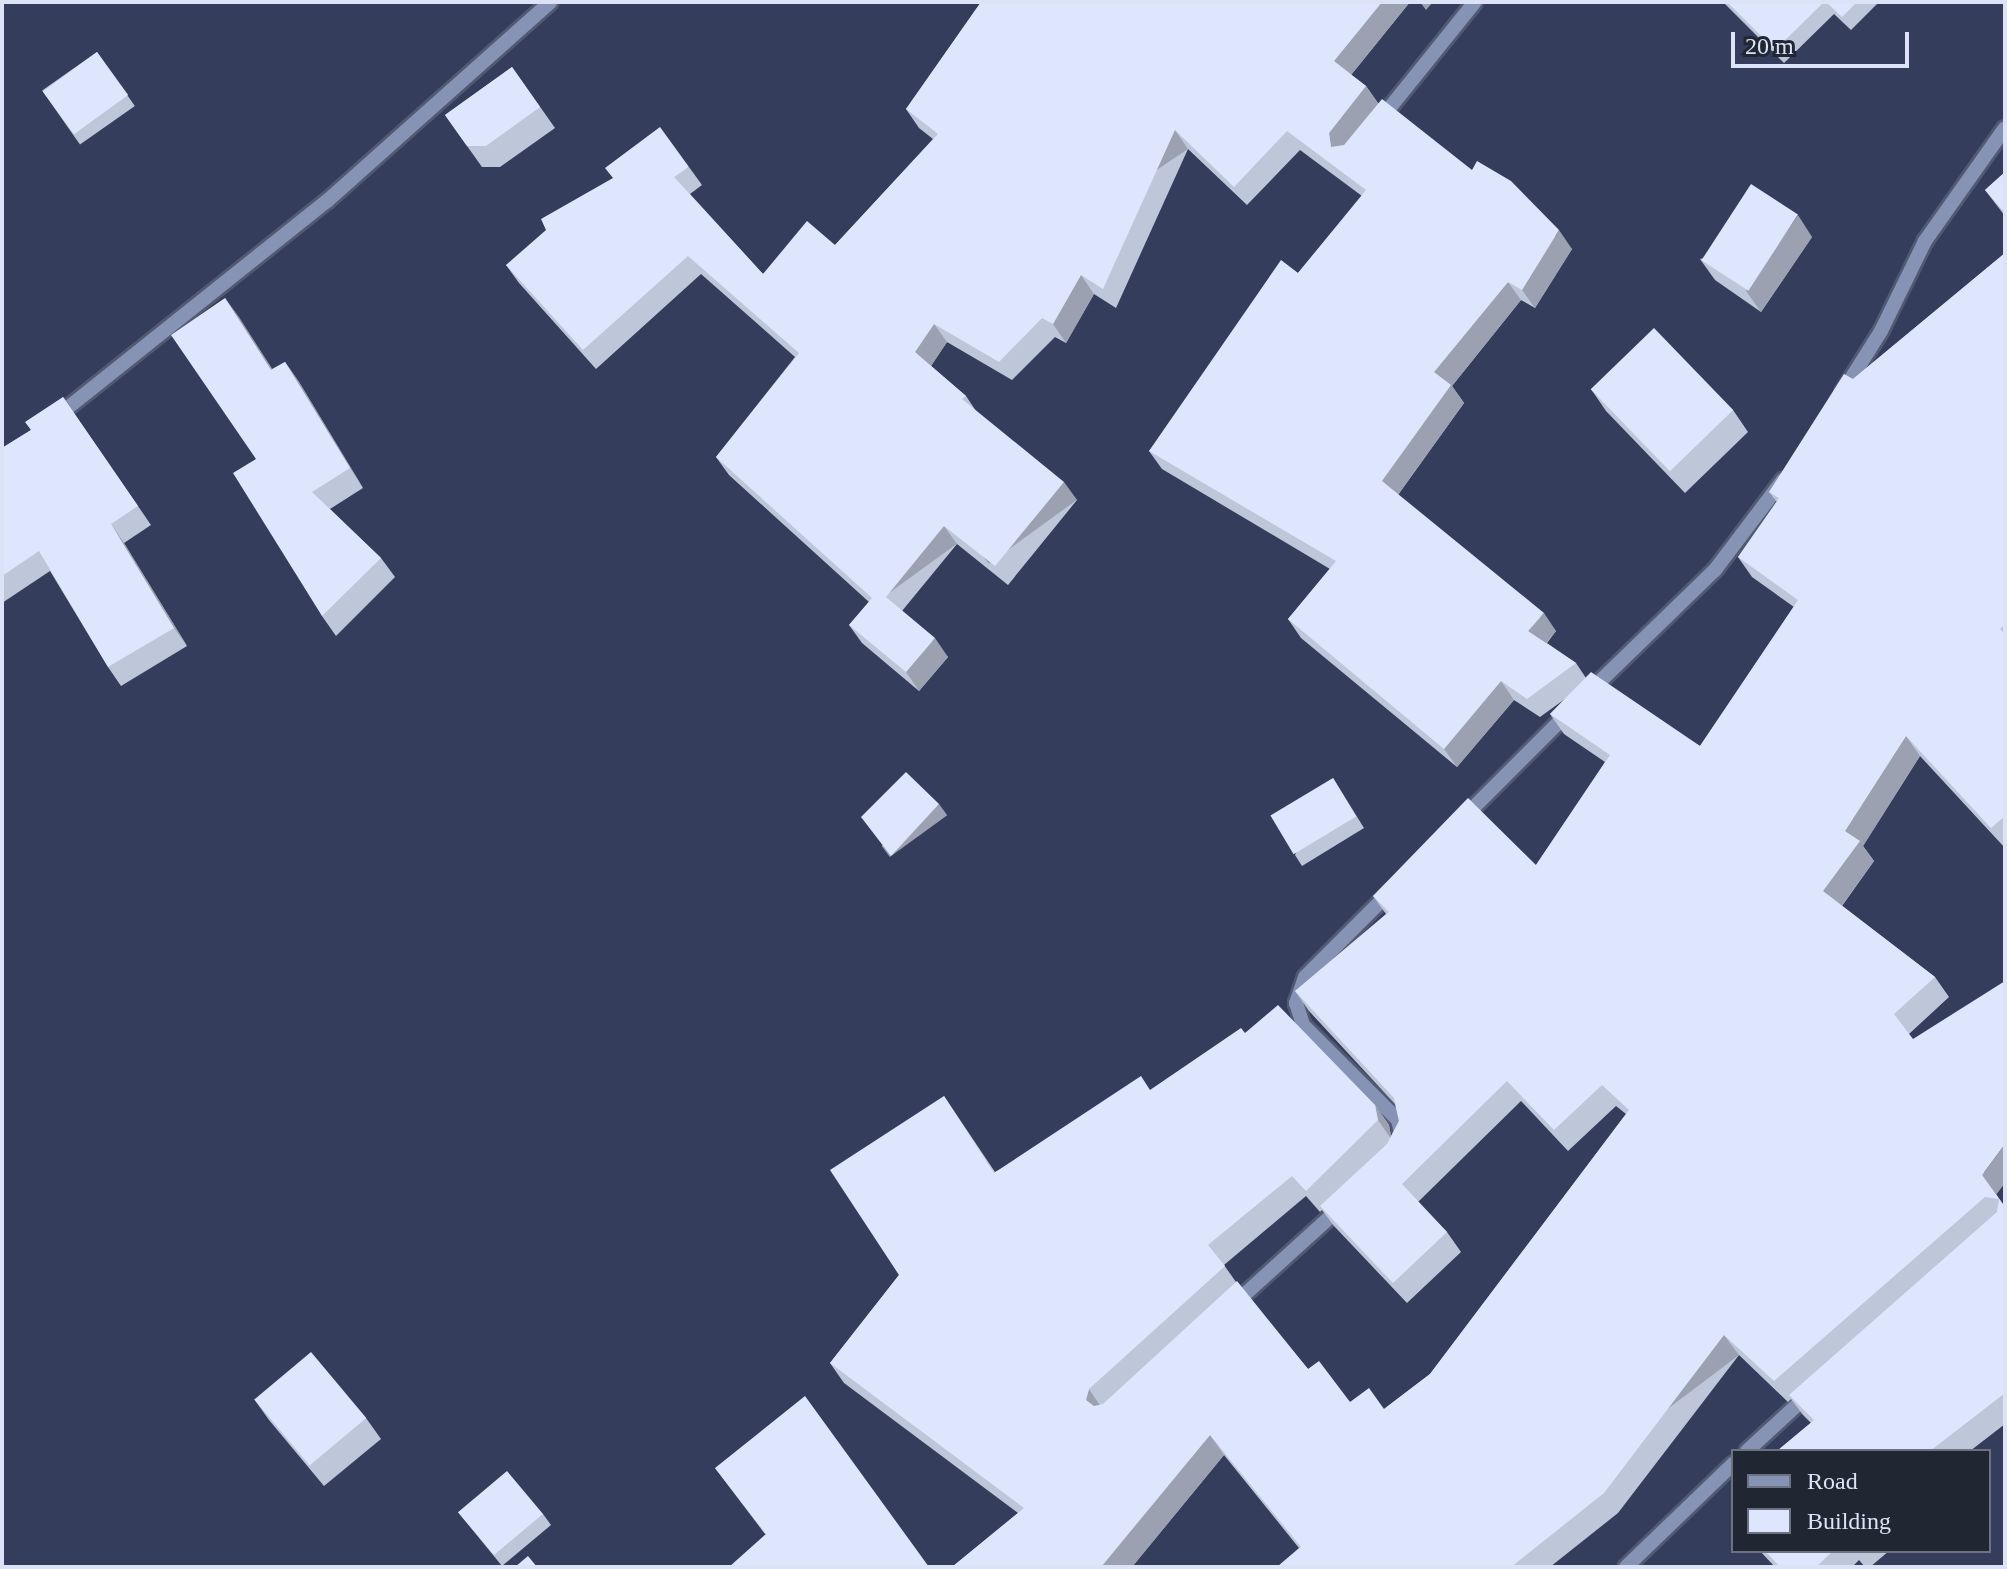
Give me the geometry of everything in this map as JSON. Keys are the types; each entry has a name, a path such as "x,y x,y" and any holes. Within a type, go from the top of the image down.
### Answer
{"street":[{"path":"49,424 327,201 550,2"},
{"path":"1369,134 1475,2"},
{"path":"1834,406 1881,331 1925,241 2005,128"},
{"path":"1446,835 1715,570 1791,469"},
{"path":"1398,1150 1403,1142 1398,1120 1303,1025 1296,1003 1305,977 1402,879"},
{"path":"1216,1320 1358,1191"},
{"path":"1749,1449 1823,1380"},
{"path":"1626,1567 1731,1466"}],"building":[{"path":"981,2 1382,2 1334,61 1366,86 1329,133 1331,147 1344,145 1382,99 1472,170 1477,161 1511,181 1559,230 1522,290 1508,282 1434,372 1451,385 1382,481 1544,613 1528,631 1576,663 1527,699 1501,681 1444,749 1288,619 1336,561 1149,451 1281,260 1298,273 1366,190 1287,131 1234,187 1175,130 1103,289 1081,275 1053,324 1042,318 999,362 934,324 915,352 966,396 962,399 1064,482 995,566 944,526 886,597 935,638 906,672 849,625 872,598 716,457 799,353 688,256 583,350 506,265 546,230 541,219 613,178 605,168 660,127 689,167 674,177 763,274 807,221 835,245 938,134 906,109"},
{"path":"1727,2 1824,2 1775,50"},
{"path":"1826,2 1857,2 1842,17"},
{"path":"97,52 128,95 74,134 43,91"},
{"path":"512,67 540,107 486,146 467,146 445,115"},
{"path":"2005,172 2005,213 1985,190"},
{"path":"1751,184 1798,214 1748,291 1701,260"},
{"path":"2005,253 2005,624 2000,629 2005,634 2005,816 1991,828 1906,736 1845,831 1860,841 1823,891 1935,977 1894,1014 1913,1039 2005,981 2005,1144 1982,1175 2005,1207 2005,1393 1933,1449 1779,1449 1814,1420 1789,1395 1997,1212 1999,1199 1985,1197 1774,1381 1724,1335 1604,1493 1511,1567 1277,1567 1301,1547 1210,1435 1101,1567 952,1567 1024,1508 830,1363 899,1275 830,1170 944,1096 994,1173 1141,1076 1150,1090 1241,1028 1245,1033 1278,1005 1375,1105 1378,1120 1306,1191 1292,1176 1208,1245 1225,1266 1089,1389 1086,1400 1094,1406 1103,1404 1237,1281 1308,1369 1319,1361 1350,1402 1369,1388 1384,1409 1430,1374 1629,1110 1602,1085 1554,1130 1507,1081 1402,1184 1447,1232 1393,1283 1320,1206 1387,1144 1399,1121 1394,1098 1295,991 1389,912 1373,896 1468,798 1536,865 1610,755 1550,714 1591,672 1700,746 1798,600 1738,557 1779,498 1769,492 1844,374 1853,379"},
{"path":"225,298 271,370 285,362 350,468 312,492 381,558 322,616 233,473 256,459 171,335"},
{"path":"1654,328 1733,410 1670,471 1591,389"},
{"path":"63,397 138,506 111,524 174,628 108,667 39,551 2,576 2,448 31,430 25,422"},
{"path":"906,772 939,804 891,856 861,817"},
{"path":"1333,778 1356,817 1294,854 1270,816"},
{"path":"311,1352 366,1418 310,1465 254,1400"},
{"path":"805,1396 929,1567 729,1567 766,1534 715,1468"},
{"path":"507,1471 543,1514 494,1555 458,1512"},
{"path":"1767,1553 1831,1553 1816,1567 1780,1567"},
{"path":"528,1556 537,1567 515,1567"}]}
